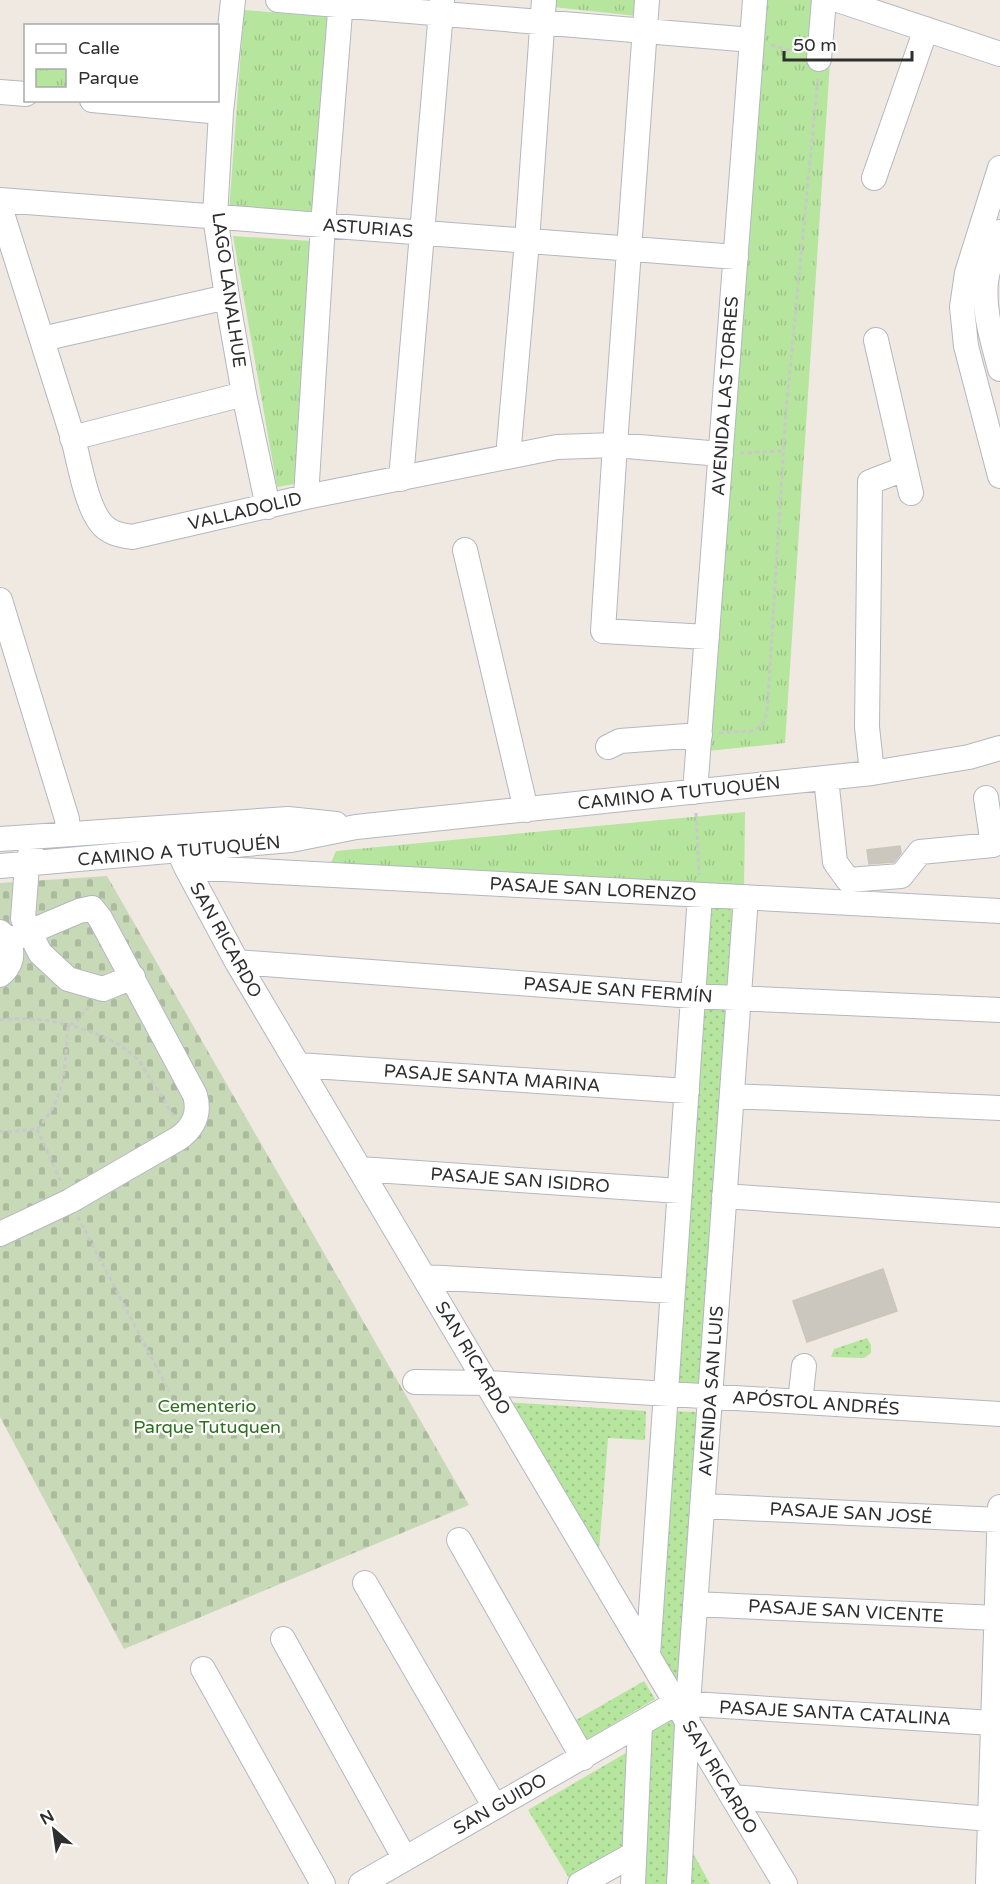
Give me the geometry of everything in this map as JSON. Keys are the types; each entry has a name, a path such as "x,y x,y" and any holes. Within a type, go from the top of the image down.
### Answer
{"street":[{"name":"LAGO LANALHUE","path":"233,0 221,112 216,216 244,394 268,507"},
{"path":"278,0 543,11 645,31 752,40"},
{"path":"647,0 603,631 707,637"},
{"name":"AVENIDA LAS TORRES","path":"695,792 755,0"},
{"path":"819,59 824,0"},
{"path":"838,0 1000,54"},
{"path":"306,497 323,225 341,3"},
{"path":"401,479 441,7"},
{"path":"508,457 527,241 543,11"},
{"path":"874,178 926,29"},
{"path":"0,92 24,94"},
{"path":"114,102 221,112"},
{"path":"1000,168 969,265 962,308 966,346 993,422 1000,476"},
{"name":"ASTURIAS","path":"0,200 736,257"},
{"name":"VALLADOLID","path":"0,207 92,507 106,529 118,535 132,537 306,497 557,447 615,445 721,454"},
{"path":"998,243 986,282 986,300 987,318 1000,369"},
{"path":"42,339 227,297"},
{"path":"876,340 911,493"},
{"path":"72,438 244,394"},
{"path":"872,773 867,727 870,482 904,469"},
{"path":"465,550 526,810"},
{"path":"0,600 67,819 68,834"},
{"path":"608,747 621,741 700,735"},
{"name":"CAMINO A TUTUQUÉN","path":"0,866 178,849 288,819 356,827 872,773 969,757 1000,748"},
{"path":"826,778 835,862 848,880 901,876 920,852 993,845 986,798"},
{"name":"CAMINO A TUTUQUÉN","path":"0,839 68,834 178,849"},
{"path":"0,975 12,957 12,935 23,919 27,865 35,837"},
{"name":"PASAJE SAN LORENZO","path":"178,849 700,895 1000,911"},
{"name":"SAN RICARDO","path":"178,849 237,962 648,1655 684,1709 785,1884"},
{"path":"648,1655 700,895"},
{"name":"AVENIDA SAN LUIS","path":"679,1884 684,1709 703,1506 746,897"},
{"path":"0,1234 70,1201 185,1133 194,1122 197,1108 195,1095 100,918 92,908 12,935"},
{"path":"12,935 40,952 68,978 103,989 132,977"},
{"name":"PASAJE SAN FERMÍN","path":"237,962 693,996 1000,1010"},
{"name":"PASAJE SANTA MARINA","path":"298,1065 687,1091"},
{"path":"732,1096 1000,1108"},
{"name":"PASAJE SAN ISIDRO","path":"360,1169 680,1191"},
{"path":"724,1196 1000,1215"},
{"path":"425,1277 673,1291"},
{"path":"800,1402 804,1366"},
{"name":"APÓSTOL ANDRÉS","path":"415,1382 488,1383 1000,1414"},
{"name":"PASAJE SAN JOSÉ","path":"703,1506 999,1514"},
{"path":"988,1884 995,1811 993,1723 999,1514"},
{"path":"459,1540 583,1758"},
{"path":"365,1583 495,1807"},
{"name":"PASAJE SAN VICENTE","path":"695,1604 996,1618"},
{"path":"283,1639 405,1859"},
{"path":"202,1669 323,1884"},
{"path":"633,1884 640,1725 684,1709"},
{"name":"PASAJE SANTA CATALINA","path":"684,1709 993,1723"},
{"name":"SAN GUIDO","path":"361,1884 640,1725"},
{"path":"733,1797 995,1811"},
{"path":"580,1884 634,1854"}],"path":[{"path":"700,735 752,731 762,726 767,713 783,451 819,59 752,40"},
{"path":"721,454 783,451"},
{"path":"695,792 700,895"},
{"path":"68,1026 77,1021 103,989"},
{"path":"0,1020 37,1019 96,1033 110,1039 138,1059 185,1133"},
{"path":"0,1131 37,1129 54,1108 62,1090 68,1026"},
{"path":"37,1129 70,1201 169,1391"}],"green space":[{"path":"553,0 638,0 637,16 553,7"},
{"path":"765,0 814,0 832,32 785,743 708,751"},
{"path":"244,10 329,17 314,216 229,211"},
{"path":"233,236 311,241 300,483 277,487"},
{"path":"745,812 744,890 330,865 336,851"},
{"name":"Cementerio Parque Tutuquen","path":"107,876 469,1505 124,1649 0,1417 0,883"},
{"path":"703,905 733,907 727,989 697,987"},
{"path":"701,1001 726,1003 701,1390 671,1386"},
{"path":"867,1338 871,1345 871,1353 864,1358 831,1357 834,1349"},
{"path":"506,1402 646,1411 645,1440 608,1438 599,1551"},
{"path":"668,1411 700,1412 681,1691 651,1647"},
{"path":"644,1681 655,1699 581,1743 571,1723"},
{"path":"671,1717 678,1731 670,1884 639,1884 650,1730"},
{"path":"631,1750 627,1846 569,1878 528,1810"},
{"path":"688,1844 710,1884 685,1884"}],"building":[{"path":"900,846 901,853 894,862 869,864 867,850"},
{"path":"883,1269 897,1311 807,1342 793,1301"}]}
